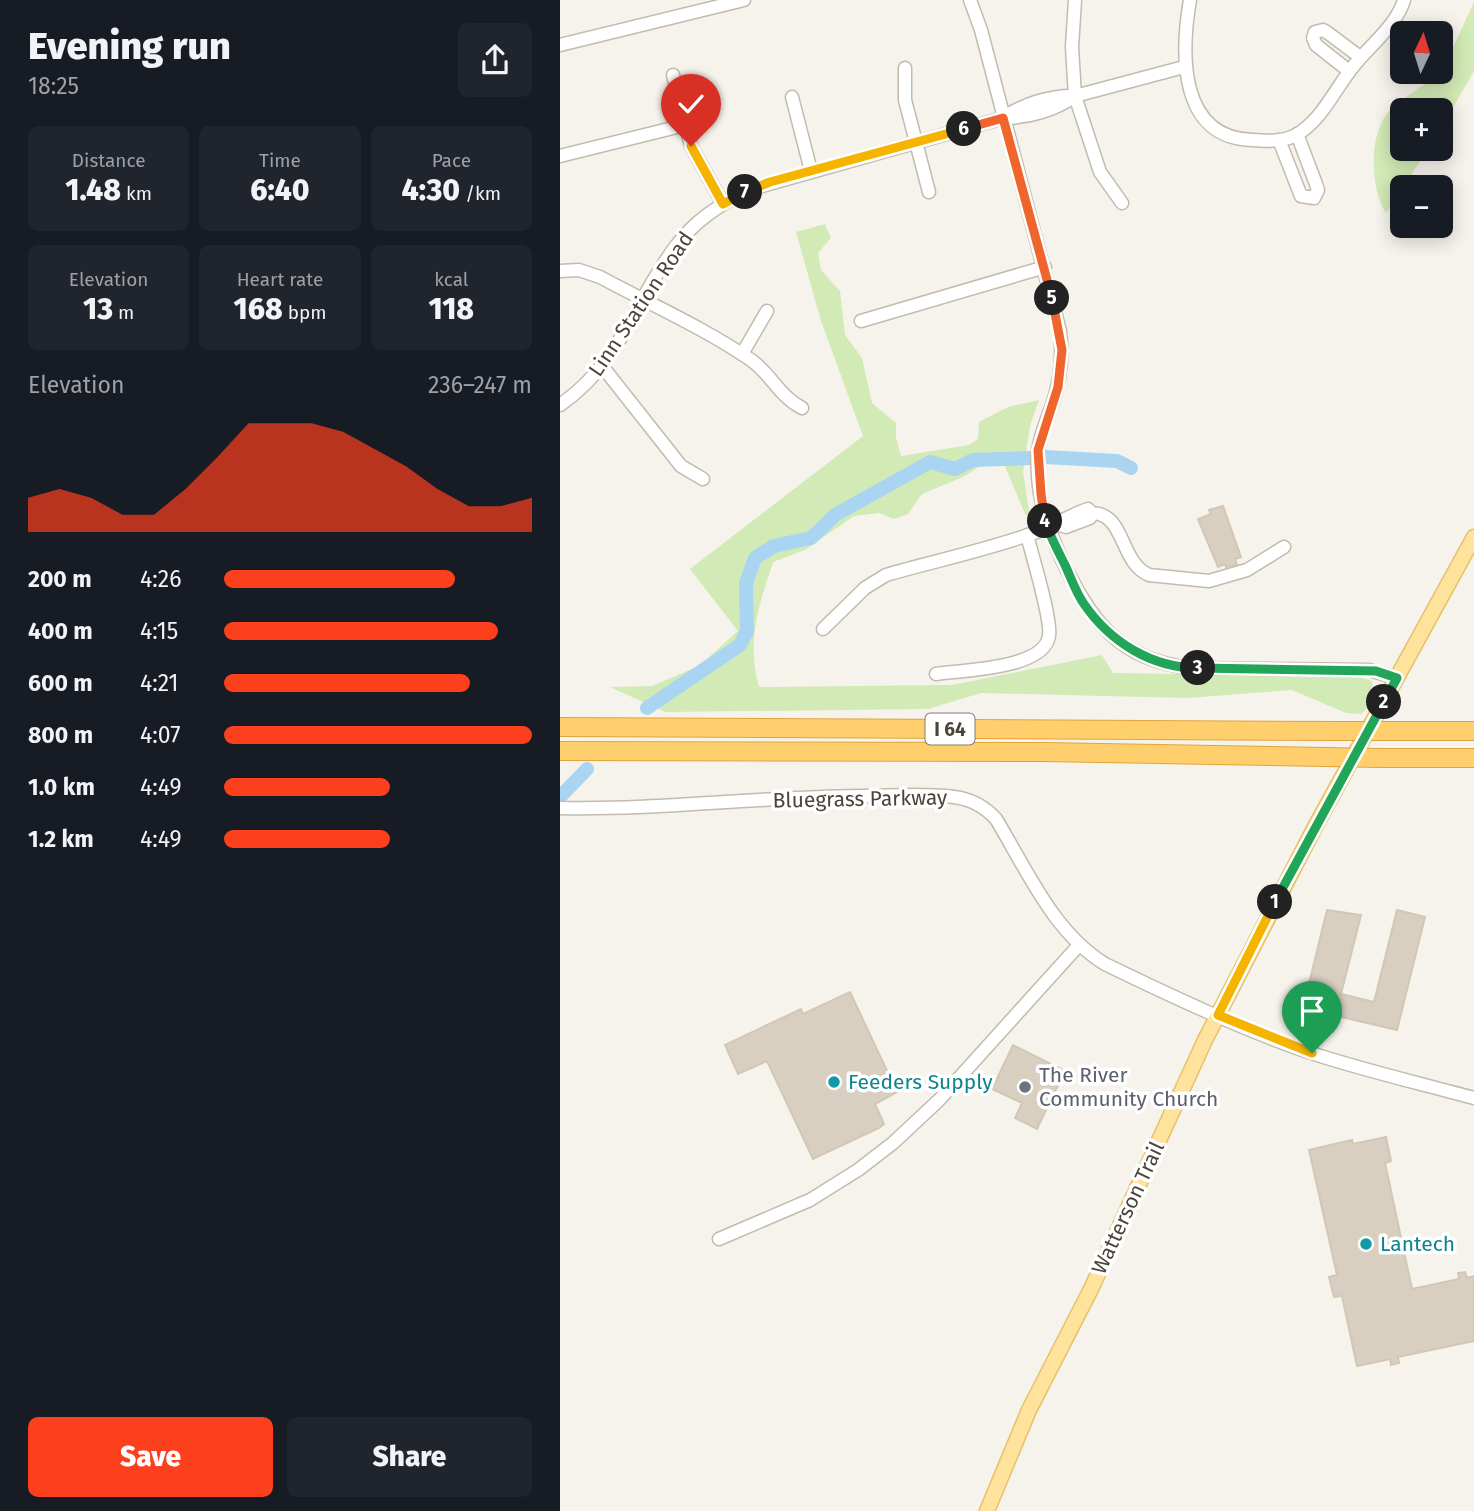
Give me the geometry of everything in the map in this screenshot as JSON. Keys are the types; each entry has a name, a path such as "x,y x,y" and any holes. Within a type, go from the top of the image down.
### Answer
{"highway":[{"name":"I 64","path":"560,727 1474,731"},
{"name":"I 64","path":"560,751 1044,752 1474,758"}],"main road":[{"name":"Watterson Trail","path":"987,1511 1024,1420 1092,1287 1218,1015 1292,871 1474,537"}],"street":[{"path":"560,45 744,0"},
{"path":"970,0 981,30 1045,267 1062,350 1058,387 1038,450 1041,494 1083,603 1117,640 1149,658 1169,665 1190,668 1369,670 1397,678"},
{"path":"1075,0 1072,47 1076,96 1100,172 1122,203"},
{"path":"1190,0 1184,67 1192,100 1217,128 1246,140 1279,140 1297,134 1316,117 1360,57 1395,18 1404,0"},
{"path":"1349,71 1316,45 1313,38 1315,32 1323,30 1360,57"},
{"name":"Linn Station Road","path":"560,405 602,366 676,245 703,218 748,190 1003,118 1018,108 1061,96 1076,96 1184,67"},
{"path":"905,68 903,93 929,192"},
{"path":"673,75 685,125 698,160 723,204"},
{"path":"792,97 811,171"},
{"path":"560,156 685,125"},
{"path":"1279,140 1301,196 1314,198 1318,190 1317,184 1297,134"},
{"path":"861,321 1045,267"},
{"path":"560,271 588,272 742,354 758,366 781,394 802,408"},
{"path":"742,354 767,310"},
{"path":"602,366 681,466 703,479"},
{"path":"823,629 865,588 886,575 1052,526 1066,527 1090,518 1092,513 1103,513 1113,521 1127,556 1140,571 1149,575 1209,581 1247,570 1284,547"},
{"path":"936,674 1006,665 1039,654 1043,650 1049,629 1027,535"},
{"name":"Bluegrass Parkway","path":"560,808 640,808 842,796 939,796 964,799 985,808 996,819 1056,918 1079,945 1105,964 1218,1015 1312,1053 1474,1098"},
{"path":"719,1239 810,1200 858,1170 893,1143 939,1100 1079,945"}],"green space":[{"path":"1474,2 1474,71 1453,107 1453,98 1406,98 1425,84 1453,84 1453,47"},
{"path":"1390,110 1390,161 1420,161 1411,175 1390,175 1390,207 1386,213 1374,175 1375,146 1383,120"},
{"path":"825,224 831,238 818,253 821,270 840,291 845,335 862,358 872,403 896,423 896,438 901,456 969,445 978,439 979,422 1008,407 1039,400 1030,426 1023,472 1030,517 1025,514 1004,464 983,464 963,477 922,494 908,514 894,519 879,513 854,516 805,550 773,562 759,608 754,639 755,670 759,687 952,685 1102,655 1113,673 1359,677 1372,681 1374,701 1361,714 1346,713 1292,690 1187,698 981,693 928,709 665,712 610,687 652,686 699,666 738,631 690,569 863,436 821,321 796,232"}],"building":[{"path":"1223,506 1241,557 1235,559 1237,564 1218,567 1198,519 1211,514 1209,510"},
{"path":"1327,910 1361,915 1341,994 1374,1002 1397,910 1425,917 1397,1030 1333,1015 1334,1012 1304,1004"},
{"name":"Feeders Supply","path":"850,992 897,1092 875,1104 884,1124 879,1128 813,1159 767,1061 738,1074 725,1045 801,1009 803,1014"},
{"name":"The River Community Church","path":"1013,1045 1065,1071 1037,1129 1015,1118 1022,1103 992,1089"},
{"name":"Lantech","path":"1386,1137 1391,1161 1385,1163 1412,1289 1459,1279 1458,1273 1465,1272 1467,1278 1474,1276 1474,1341 1398,1357 1399,1363 1391,1365 1390,1359 1357,1366 1342,1296 1334,1297 1329,1277 1337,1275 1309,1150 1352,1140 1353,1144"}],"waterway":[{"path":"1045,457 1117,461 1131,468"},
{"path":"647,708 740,645 747,631 746,583 755,558 774,546 811,538 835,515 930,462 955,469 973,460 1032,458"},
{"path":"562,795 587,769"}],"place":[{"name":"Feeders Supply","path":"834,1082"},
{"name":"The River Community Church","path":"1025,1087"},
{"name":"Lantech","path":"1366,1244"}],"route":[{"path":"691,146 723,204 770,182 1003,118 1045,267 1062,350 1062,370 1058,387 1038,450 1043,511 1047,528 1083,603 1117,640 1139,653 1169,665 1190,668 1369,670 1397,678 1316,825 1218,1015 1312,1053"}]}
